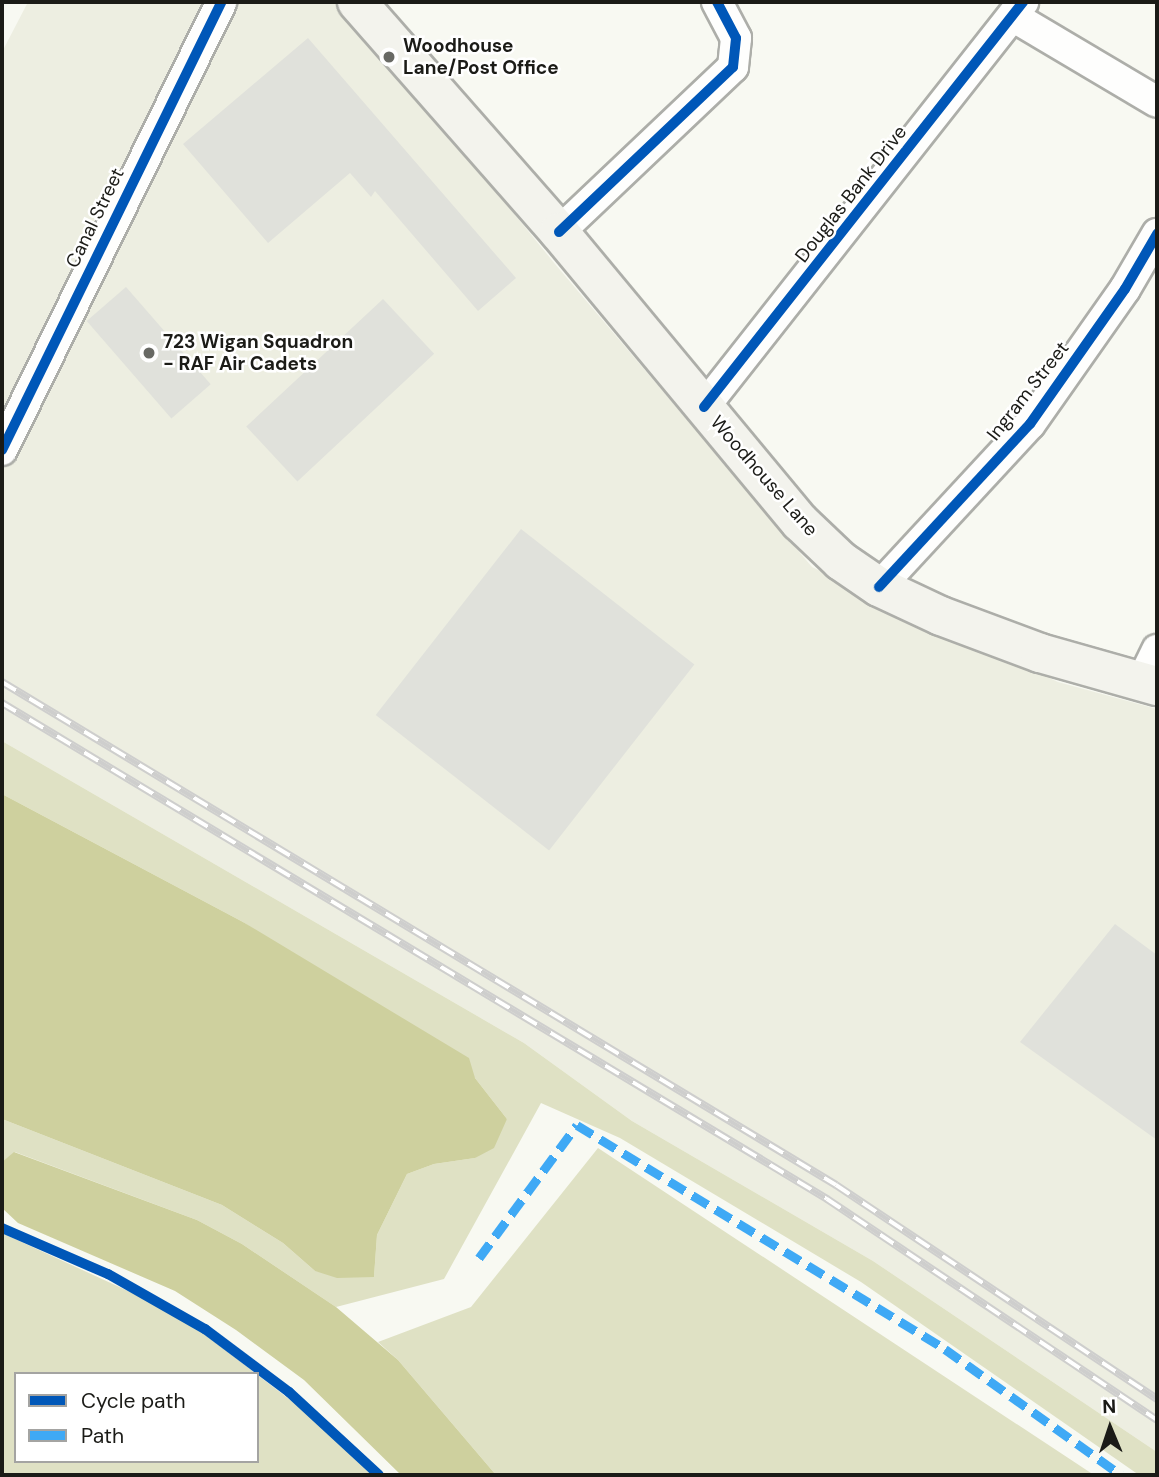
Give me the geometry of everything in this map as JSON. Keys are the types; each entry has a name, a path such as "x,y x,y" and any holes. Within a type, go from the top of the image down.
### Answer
{"main road":[{"name":"Woodhouse Lane","path":"357,2 559,232 800,522 841,561 879,587 941,616 1152,673"}],"street":[{"name":"Canal Street","path":"2,450 221,2"},
{"path":"559,232 733,67 736,38 717,2"},
{"path":"1019,9 1157,102"},
{"name":"Douglas Bank Drive","path":"704,407 1019,9"},
{"name":"Ingram Street","path":"879,587 1030,424 1125,289 1157,233"}],"shaded area":[{"path":"28,2 342,2 555,264 812,567 1058,682 1157,709 1157,1452 873,1261 632,1121 524,1043 2,741 2,52"},
{"path":"2,741 524,1043 632,1121 873,1261 1157,1452 1157,1475 1139,1475 861,1282 620,1138 541,1103 444,1279 336,1307 242,1244 197,1220 15,1152 2,1162 2,1119 222,1205 283,1243 315,1271 374,1277 377,1235 407,1174 434,1164 475,1158 507,1119 475,1078 243,922 2,794"},
{"path":"2,794 243,922 469,1058 475,1078 507,1119 494,1148 475,1158 434,1164 407,1174 377,1235 374,1277 337,1278 315,1271 283,1243 222,1205 2,1119"},
{"path":"598,1148 1094,1475 496,1475 398,1360 378,1342 471,1307"},
{"path":"14,1152 197,1220 242,1244 336,1307 398,1360 496,1475 401,1475 304,1380 236,1330 175,1291 18,1223 2,1208 2,1162"},
{"path":"2,1233 152,1302 203,1333 253,1372 14,1372 14,1463 259,1463 259,1376 319,1422 372,1475 2,1475"}],"building":[{"path":"308,38 516,278 478,311 375,191 371,197 350,173 268,243 183,144"},
{"name":"723 Wigan Squadron - RAF Air Cadets","path":"126,287 211,384 171,418 87,321"},
{"path":"383,299 434,354 297,481 246,427"},
{"path":"521,529 694,664 549,850 376,715"},
{"path":"1115,924 1157,955 1157,1140 1020,1042"}],"railway":[{"path":"2,682 836,1185 1157,1399"},
{"path":"2,703 827,1199 1157,1420"}],"marked path":[{"path":"479,1258 577,1125 945,1349 1121,1475"}],"cycle path":[{"path":"2,450 221,2"},
{"path":"559,232 733,67 736,38 717,2"},
{"path":"704,407 1023,2"},
{"path":"879,587 1030,424 1125,289 1157,234"},
{"path":"2,1228 108,1274 205,1329 289,1392 379,1475"}],"place":[{"name":"Woodhouse Lane/Post Office","path":"389,57"},
{"name":"723 Wigan Squadron - RAF Air Cadets","path":"149,353"}]}
